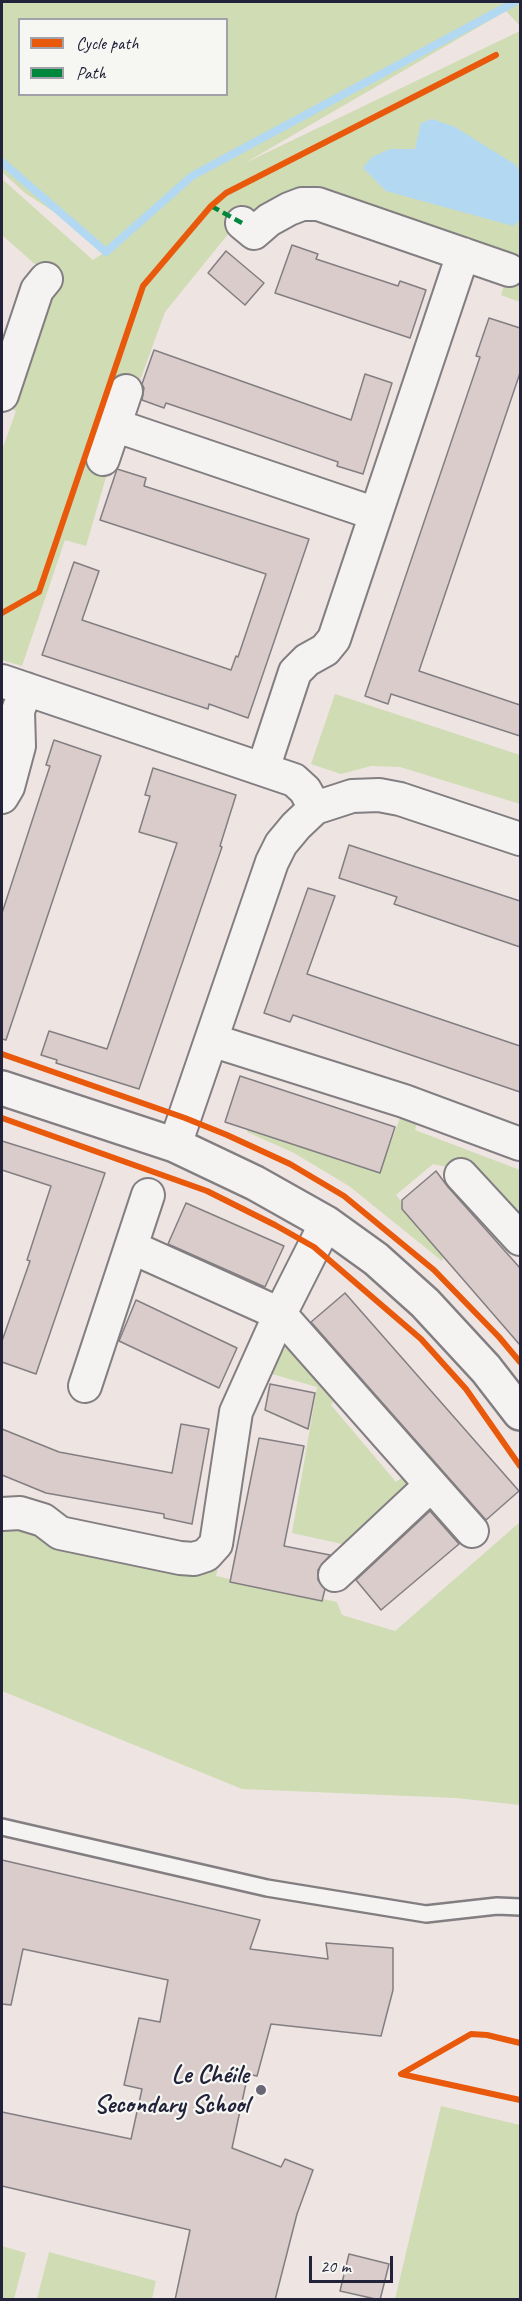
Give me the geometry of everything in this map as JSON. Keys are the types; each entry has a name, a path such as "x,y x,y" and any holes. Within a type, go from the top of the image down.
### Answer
{"street":[{"path":"242,223 254,234 269,220 288,209 302,204 318,204 509,270"},
{"path":"263,769 294,672 307,660 325,650 334,639 463,254"},
{"path":"2,395 37,290 46,279"},
{"path":"103,459 126,390"},
{"path":"114,425 376,514"},
{"path":"2,798 8,787 19,746 18,711 14,685 294,780 305,790 315,808"},
{"path":"175,1145 272,862 281,844 315,808 352,796 379,795 400,799 520,839"},
{"path":"211,1041 404,1101 520,1144"},
{"path":"2,1088 175,1145 255,1183 326,1223 376,1258 424,1303 486,1369 520,1413"},
{"path":"461,1175 520,1239"},
{"path":"85,1386 148,1195"},
{"path":"2,1514 20,1513 43,1520 60,1533 180,1558 194,1559 206,1555 216,1544 236,1412 280,1314 326,1223"},
{"path":"131,1247 280,1314 472,1531"},
{"path":"334,1575 431,1485"}],"lane":[{"path":"2,1827 267,1888 426,1914 497,1906 520,1906"}],"green space":[{"path":"2,2 520,2 520,26 506,11 245,163 520,31 520,302 501,295 512,260 310,190 250,220 242,217 165,312 111,460 86,546 65,540 22,666 2,660 2,450 16,411 6,405 55,282 2,235 2,179 93,260 105,252 85,232 25,193 2,172"},
{"path":"335,694 520,755 520,804 400,767 371,766 341,774 311,764"},
{"path":"402,1113 418,1120 415,1130 520,1170 520,1226 461,1170 433,1164 396,1195 444,1256 442,1261 349,1186 294,1153 247,1132 249,1127 380,1171"},
{"path":"287,1346 295,1348 338,1395 331,1405 396,1482 409,1472 411,1479 409,1486 342,1544 292,1533 317,1387 272,1374 279,1356"},
{"path":"520,1522 520,1805 456,1798 242,1789 2,1691 2,1523 41,1532 223,1548 216,1576 337,1602 342,1615 395,1631"},
{"path":"441,2106 520,2125 520,2299 395,2299"},
{"path":"2,2246 26,2253 14,2299 2,2299"},
{"path":"49,2252 156,2281 152,2299 37,2299"}],"water":[{"path":"432,119 455,127 516,165 520,174 520,220 513,226 386,191 363,168 372,157 390,149 415,149 421,123"}],"building":[{"path":"292,245 318,254 316,259 398,286 400,281 426,290 410,338 275,293"},
{"path":"226,251 264,283 245,305 208,273"},
{"path":"489,318 520,328 520,373 419,671 520,705 520,736 391,694 388,704 365,696 480,357 476,356"},
{"path":"154,350 351,420 365,374 392,383 363,474 337,466 338,462 166,403 164,408 142,400 144,388 142,384"},
{"path":"117,469 146,478 144,486 309,539 248,718 209,704 208,709 42,655 74,562 99,571 82,620 231,670 236,656 238,657 266,574 100,520"},
{"path":"54,740 101,756 6,1040 2,1039 2,913 50,766 46,765"},
{"path":"153,768 236,795 220,846 222,847 139,1089 56,1063 57,1060 41,1055 49,1031 107,1049 177,843 139,832 150,796 145,795"},
{"path":"349,845 520,901 520,947 394,904 397,897 339,878"},
{"path":"308,888 335,896 307,974 520,1046 520,1092 293,1015 290,1022 264,1013"},
{"path":"240,1076 395,1127 380,1173 225,1122"},
{"path":"2,1141 105,1173 36,1374 2,1362 2,1341 30,1261 27,1260 51,1186 2,1170"},
{"path":"436,1171 520,1268 520,1345 402,1209 402,1200"},
{"path":"186,1203 284,1246 265,1287 168,1244"},
{"path":"345,1293 519,1491 486,1520 311,1322"},
{"path":"136,1300 237,1348 219,1388 119,1341"},
{"path":"270,1384 315,1393 308,1429 265,1410"},
{"path":"181,1424 209,1429 192,1524 164,1518 164,1514 46,1493 2,1475 2,1429 59,1452 172,1473"},
{"path":"259,1438 304,1446 284,1546 330,1555 318,1570 318,1580 325,1589 322,1601 230,1582"},
{"path":"430,1511 459,1544 381,1610 356,1580"},
{"path":"2,1860 260,1920 250,1949 328,1959 326,1943 393,1948 393,1990 381,2036 271,2024 257,2076 248,2074 232,2148 281,2167 285,2159 313,2170 297,2214 275,2300 175,2300 190,2230 2,2186 2,2112 131,2139 142,2089 124,2085 139,2018 160,2022 168,1980 23,1949 11,2005 2,2004"},
{"path":"349,2254 389,2264 380,2300 340,2291"}],"waterway":[{"path":"2,162 106,252 192,176 515,2"}],"marked path":[{"path":"211,206 242,223"}],"cycle path":[{"path":"2,613 39,592 143,286 211,206 226,193 496,55"},
{"path":"2,1054 227,1135 290,1164 344,1196 434,1270 520,1362"},
{"path":"2,1118 207,1191 314,1247 421,1339 466,1389 520,1466"},
{"path":"520,2043 487,2035 471,2034 401,2074 520,2100"}],"place":[{"name":"Le Chéile Secondary School","path":"261,2090"}]}
